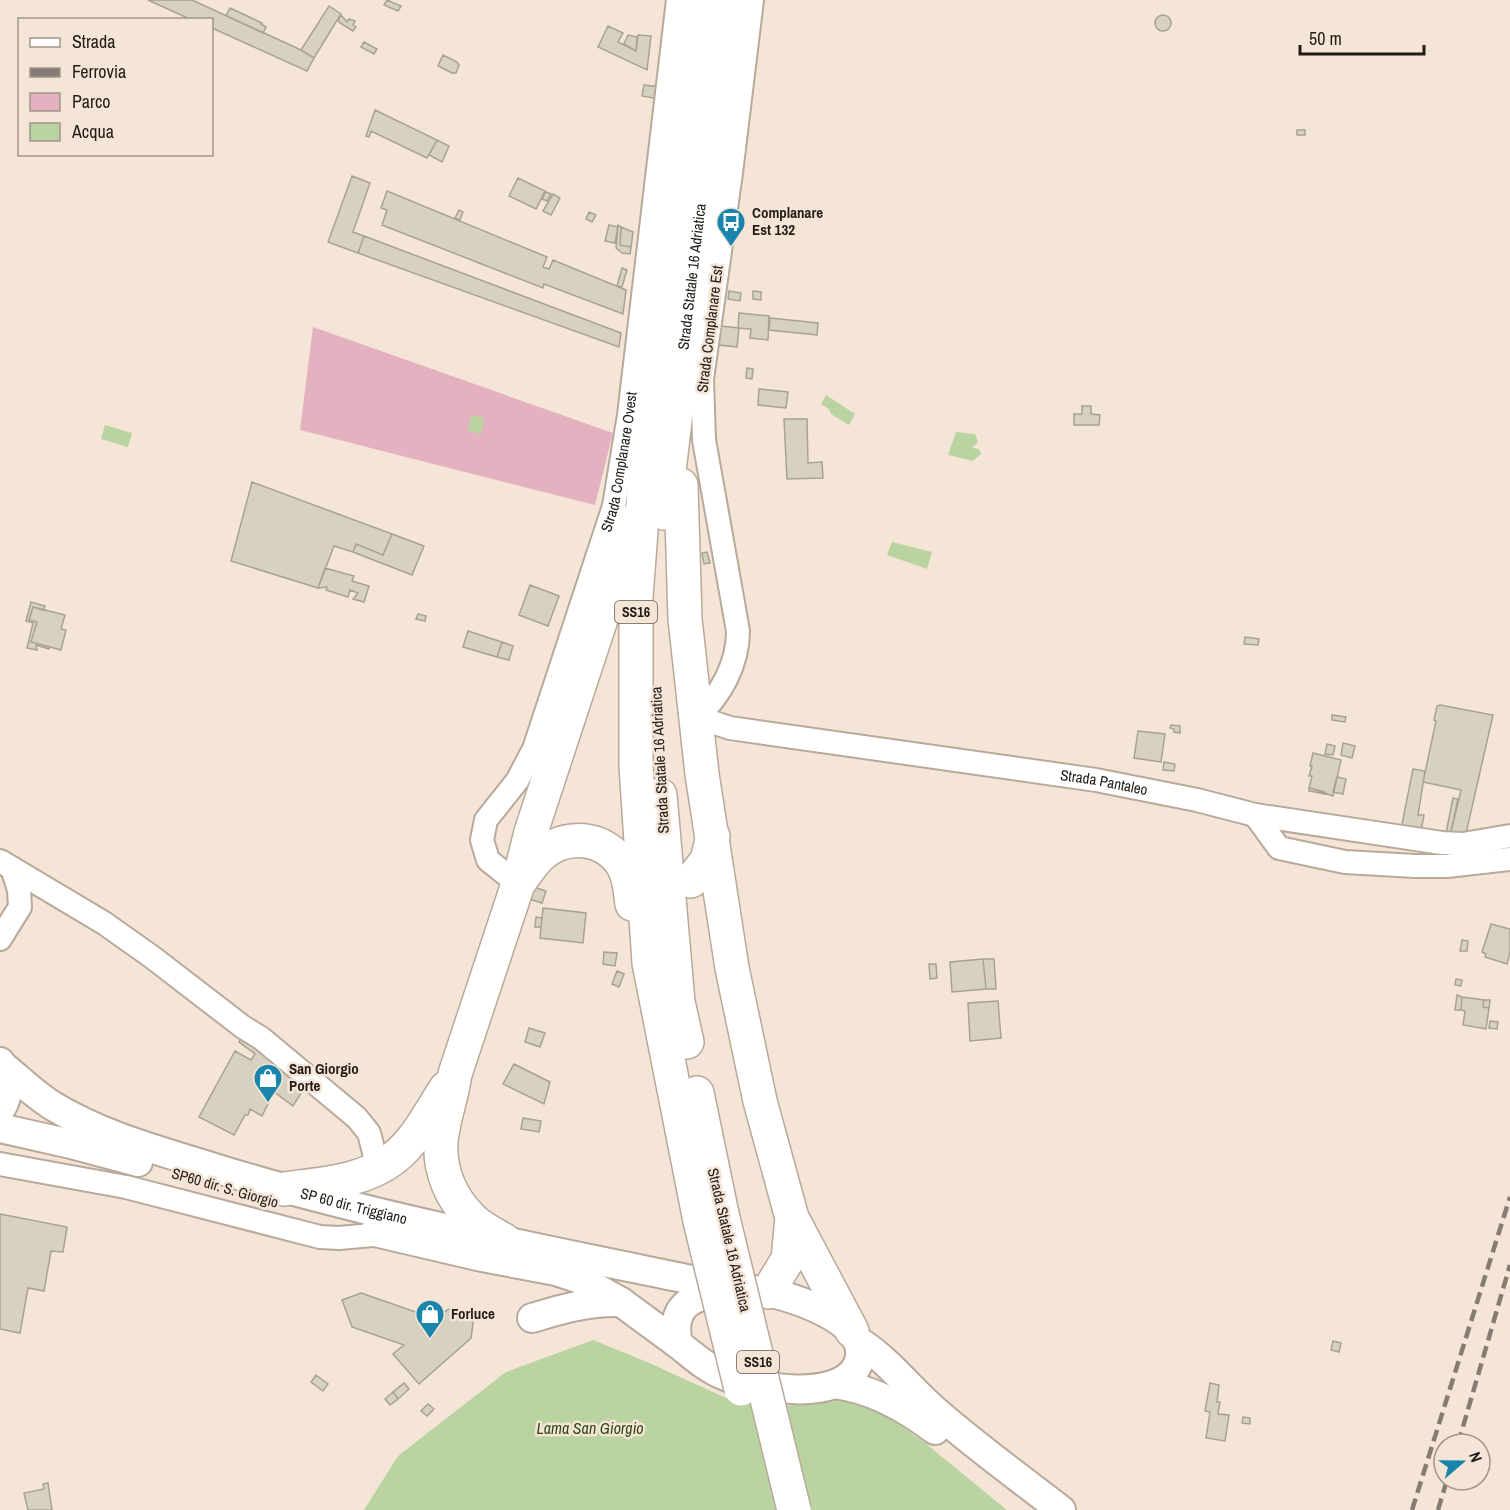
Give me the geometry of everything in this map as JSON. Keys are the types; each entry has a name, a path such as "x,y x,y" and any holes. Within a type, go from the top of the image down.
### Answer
{"highway":[{"name":"Strada Statale 16 Adriatica","path":"701,0 662,425 665,506 656,646 658,764 680,891 678,1002 711,1218 794,1510"},
{"name":"Strada Statale 16 Adriatica","path":"725,0 636,597 636,766 649,963 711,1218 771,1510"},
{"name":"SS16","path":"512,1252 474,1221 460,1205 441,1167 441,1140 452,1097 455,1074 518,884 531,832 604,610 626,527 637,465 662,425"},
{"name":"SS16","path":"662,425 681,476 685,619 702,774 723,913"},
{"name":"SS16","path":"680,891 706,860 713,836"},
{"name":"SS16","path":"518,884 541,855 555,845 573,839 592,842 608,849 622,864 629,881 636,937 649,963"},
{"name":"SS16","path":"680,891 707,888 721,901 732,968 760,1101 792,1218 855,1336"},
{"path":"284,1189 365,1174 393,1159 422,1124 455,1074"},
{"path":"768,1292 788,1259 792,1218"}],"main road":[{"path":"0,1110 6,1098 7,1084 2,1064"},
{"name":"SP 60 dir. Triggiano","path":"2,1064 51,1105 93,1127 134,1143 284,1189 512,1252 702,1282 728,1289"},
{"name":"SP60 dir. S. Giorgio","path":"0,1128 108,1153 384,1234 512,1252"},
{"path":"512,1252 580,1279 621,1302 722,1375 783,1390 799,1390 835,1384 858,1387 912,1412 987,1473 1038,1510"},
{"path":"512,1252 534,1276 537,1283 537,1305 532,1318 575,1305 599,1301 621,1302"},
{"path":"678,1344 675,1330 680,1310 691,1300 728,1289 768,1292 835,1317 877,1353 932,1408 1002,1466 1061,1510"},
{"path":"835,1384 858,1365 861,1350 855,1336"}],"street":[{"name":"Strada Complanare Ovest","path":"518,884 488,860 482,840 486,820 517,781 534,749 614,506 629,415 678,0"},
{"name":"Strada Complanare Est","path":"697,717 706,709 724,682 735,661 738,648 738,631 704,440 702,379 731,173 752,0"},
{"name":"Strada Pantaleo","path":"697,717 730,728 1096,780 1197,800 1255,815 1442,843 1463,844 1510,836"},
{"path":"1255,815 1279,848 1345,862 1415,866 1483,863 1510,859"},
{"path":"6,864 104,923 261,1038 357,1118 369,1133 378,1168"},
{"path":"6,864 18,891 20,907"},
{"path":"0,939 20,907 34,900 59,897"},
{"path":"0,1164 126,1187 320,1237 339,1238 384,1234"}],"green space":[{"path":"313,327 613,433 595,505 300,430"}],"water":[{"path":"826,395 855,414 849,425 831,414 829,409 821,404"},
{"path":"471,415 484,418 481,434 468,431"},
{"path":"105,425 132,433 128,447 101,439"},
{"path":"956,432 975,434 978,442 972,448 979,449 981,454 973,461 948,455"},
{"path":"892,542 932,552 927,569 887,555"},
{"name":"Lama San Giorgio","path":"593,1340 726,1398 785,1406 840,1399 864,1402 884,1413 925,1443 1007,1510 364,1510 398,1456 506,1372"}],"building":[{"path":"148,0 192,0 314,58 307,71 213,28 213,18 188,18"},
{"path":"387,0 401,6 398,11 384,5"},
{"path":"329,6 341,14 314,58 301,50"},
{"path":"230,8 262,23 266,27 263,33 226,16"},
{"path":"341,15 347,22 349,19 355,21 353,25 356,27 353,31 340,23 338,20"},
{"path":"1160,15 1166,15 1171,23 1169,29 1160,31 1155,26 1155,20"},
{"path":"608,26 623,33 618,42 636,51 638,35 651,36 647,70 598,47"},
{"path":"628,35 637,37 636,51 624,44"},
{"path":"364,42 377,49 374,54 361,47"},
{"path":"443,55 457,62 459,65 456,73 438,66"},
{"path":"644,85 661,87 659,99 642,96"},
{"path":"375,110 437,140 427,158 371,131 369,137 366,136"},
{"path":"1297,130 1305,130 1305,135 1297,135"},
{"path":"437,140 449,146 442,162 429,155"},
{"path":"352,176 370,183 353,232 364,236 358,253 328,242"},
{"path":"518,178 545,191 536,209 509,196"},
{"path":"387,191 547,257 543,267 549,269 553,260 626,290 623,314 544,284 543,288 382,225 387,210 381,208"},
{"path":"546,192 551,194 547,201 542,199"},
{"path":"553,194 560,198 551,215 543,211"},
{"path":"459,210 463,212 460,220 455,218"},
{"path":"589,212 596,215 592,222 586,219"},
{"path":"609,225 618,227 615,243 605,241"},
{"path":"618,225 621,227 620,245 631,247 630,254 622,253 616,248"},
{"path":"621,227 633,232 631,247 620,245"},
{"path":"364,236 621,333 619,347 358,253"},
{"path":"622,268 627,270 622,287 617,286"},
{"path":"729,291 741,293 740,301 728,299"},
{"path":"753,291 761,292 761,300 753,299"},
{"path":"739,313 769,316 768,340 750,338 751,329 738,328"},
{"path":"770,318 818,323 817,335 769,330"},
{"path":"720,326 739,328 737,347 718,345"},
{"path":"747,368 753,369 752,379 746,378"},
{"path":"759,389 788,392 786,408 758,405"},
{"path":"1082,406 1091,406 1091,414 1100,415 1099,425 1074,425 1074,414 1082,414"},
{"path":"784,419 807,419 808,463 822,462 823,478 787,479"},
{"path":"252,482 392,534 383,555 356,544 353,552 334,546 318,588 231,561"},
{"path":"392,534 424,546 412,575 353,552 356,544 383,555"},
{"path":"707,552 710,563 704,564 702,553"},
{"path":"325,568 354,576 352,581 369,586 364,602 353,599 358,593 350,590 348,597 326,590 327,587 318,588"},
{"path":"530,585 559,596 548,626 519,615"},
{"path":"31,602 45,606 43,610 33,607 29,620 37,622 31,642 50,647 49,649 36,645 37,650 27,648 33,623 26,621"},
{"path":"33,607 65,615 61,629 66,630 61,650 31,642 37,622 29,620"},
{"path":"418,614 426,616 425,621 416,619"},
{"path":"468,631 502,642 497,657 463,647"},
{"path":"1245,637 1259,639 1258,645 1244,644"},
{"path":"502,642 513,646 509,660 497,657"},
{"path":"1437,706 1493,715 1465,838 1450,836 1461,790 1423,782"},
{"path":"1332,715 1346,717 1345,722 1332,720"},
{"path":"1171,725 1180,726 1180,733 1174,732 1174,729 1170,728"},
{"path":"1138,731 1165,734 1161,762 1134,758"},
{"path":"1343,743 1355,746 1352,758 1341,755"},
{"path":"1327,744 1335,746 1333,755 1325,754"},
{"path":"1313,753 1341,760 1333,796 1309,788"},
{"path":"1164,762 1175,764 1174,771 1163,770"},
{"path":"1413,769 1425,771 1418,815 1424,815 1421,831 1401,829"},
{"path":"1337,777 1346,779 1343,794 1333,792"},
{"path":"1309,788 1325,792 1325,794 1309,791"},
{"path":"1453,798 1458,799 1450,836 1446,833"},
{"path":"533,887 546,891 542,903 529,899"},
{"path":"543,908 586,913 583,943 540,938"},
{"path":"536,917 542,918 541,927 535,927"},
{"path":"1491,924 1510,929 1510,952 1507,964 1485,957 1486,954 1482,952"},
{"path":"1462,940 1468,941 1467,951 1460,951"},
{"path":"604,952 617,953 615,966 603,964"},
{"path":"983,959 994,959 996,989 986,989"},
{"path":"983,959 986,989 952,992 950,962"},
{"path":"929,964 936,964 937,978 930,979"},
{"path":"617,971 624,974 619,987 612,984"},
{"path":"1456,979 1462,980 1461,986 1455,985"},
{"path":"1457,995 1462,997 1461,1010 1455,1010"},
{"path":"1462,997 1484,1000 1483,1007 1489,1008 1486,1029 1463,1025 1465,1011 1461,1010"},
{"path":"1484,1000 1490,1000 1489,1008 1483,1007"},
{"path":"998,1001 1001,1038 970,1041 968,1003"},
{"path":"1490,1021 1498,1022 1497,1029 1489,1028"},
{"path":"529,1028 545,1033 540,1047 525,1042"},
{"path":"243,1035 305,1087 293,1106 274,1092 262,1116 250,1109 234,1135 199,1117 235,1051 251,1060 255,1054 239,1042"},
{"path":"514,1064 550,1082 544,1104 503,1084"},
{"path":"523,1118 541,1121 539,1132 521,1129"},
{"path":"0,1214 67,1227 63,1252 51,1251 44,1291 28,1288 20,1333 0,1329"},
{"name":"Forluce","path":"361,1293 430,1317 449,1309 461,1310 469,1315 473,1323 471,1338 419,1384 393,1354 404,1345 352,1327 342,1300"},
{"path":"1333,1341 1341,1343 1339,1352 1331,1350"},
{"path":"316,1375 328,1384 323,1391 311,1382"},
{"path":"404,1383 409,1389 398,1399 393,1392"},
{"path":"1210,1383 1219,1385 1218,1414 1229,1415 1225,1441 1206,1438 1210,1412 1205,1411"},
{"path":"393,1392 398,1399 390,1405 385,1399"},
{"path":"428,1404 434,1409 427,1416 421,1411"},
{"path":"1243,1417 1250,1418 1250,1424 1242,1423"},
{"path":"48,1483 52,1510 28,1510 24,1493 44,1489 43,1484"}],"railway":[{"path":"1412,1510 1510,1197"},
{"path":"1461,1432 1510,1265"},
{"path":"1438,1510 1443,1492"}],"place":[{"name":"Complanare Est 132","path":"731,248"},
{"name":"San Giorgio Porte","path":"268,1104"},
{"name":"Forluce","path":"430,1340"}]}
